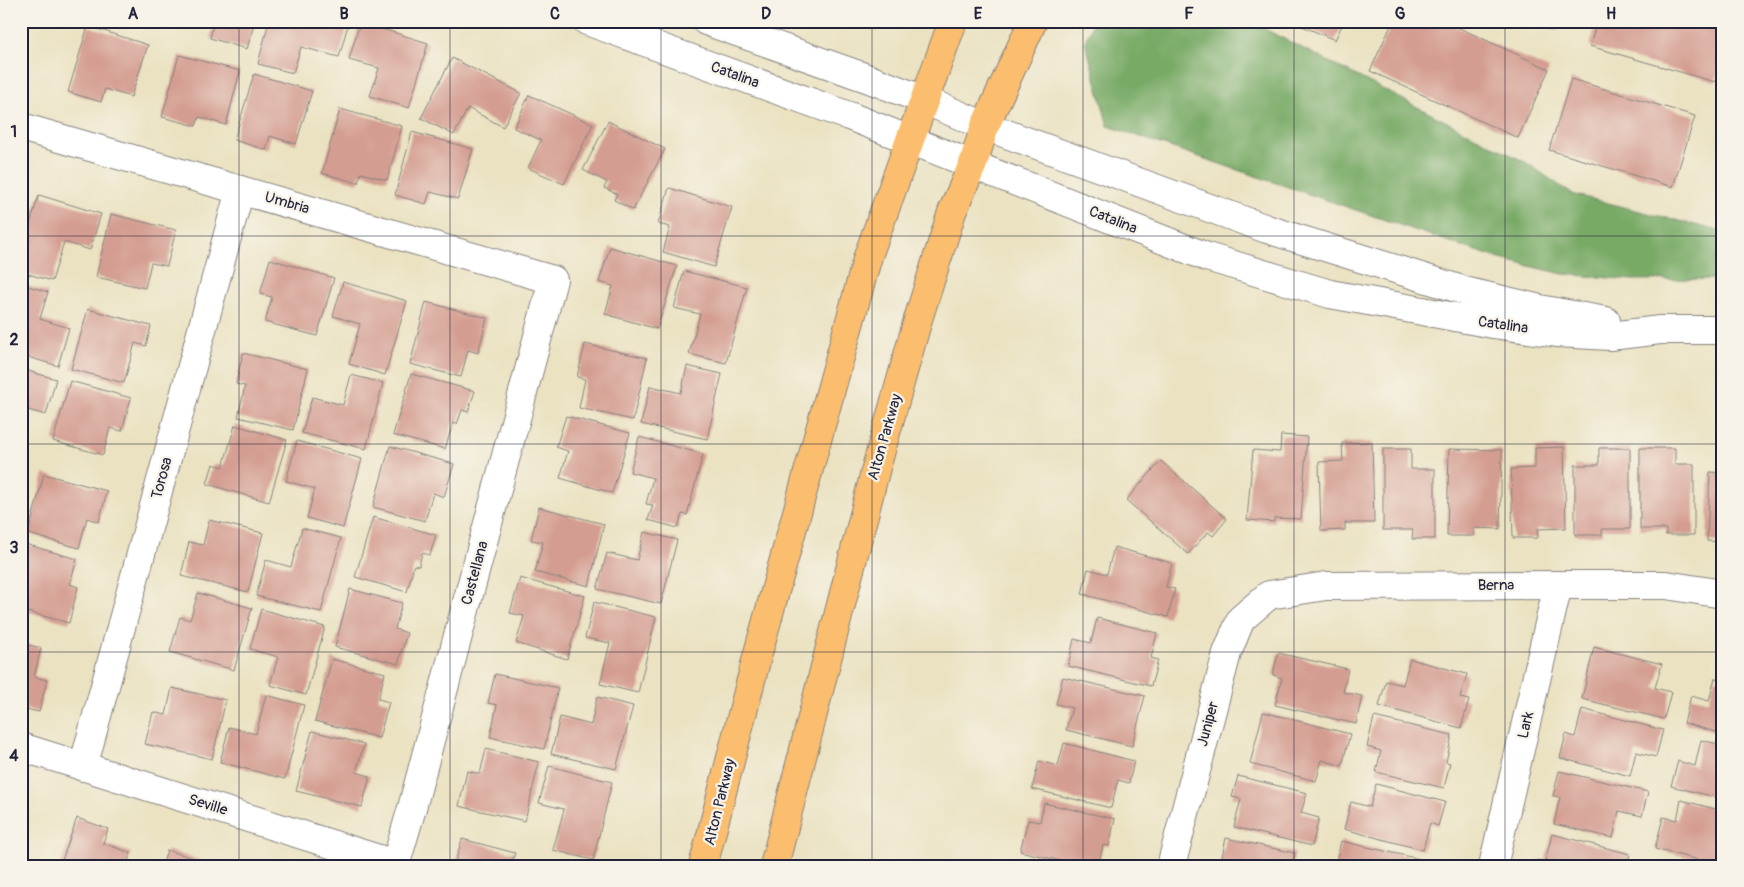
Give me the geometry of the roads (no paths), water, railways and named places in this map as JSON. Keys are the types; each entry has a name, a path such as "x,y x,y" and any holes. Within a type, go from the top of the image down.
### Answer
{"main road":[{"name":"Alton Parkway","path":"703,866 758,653 868,256 953,21"},
{"name":"Alton Parkway","path":"774,866 876,468 919,316 952,212 973,164 985,126 1033,21"}],"street":[{"name":"Catalina","path":"587,21 843,114 1206,257 1330,294 1493,324 1557,333 1610,336 1660,330 1723,330"},
{"name":"Catalina","path":"706,21 924,100 985,126 1268,229 1469,292 1545,310 1660,330"},
{"name":"Umbria","path":"21,127 553,280"},
{"name":"Torosa","path":"83,767 240,190"},
{"name":"Castellana","path":"395,865 412,808 553,280"},
{"name":"Berna","path":"1268,595 1326,586 1558,585 1666,585 1723,594"},
{"name":"Lark","path":"1493,866 1558,585"},
{"name":"Juniper","path":"1171,866 1227,653 1240,619 1268,595"},
{"name":"Seville","path":"21,747 395,865"}]}
